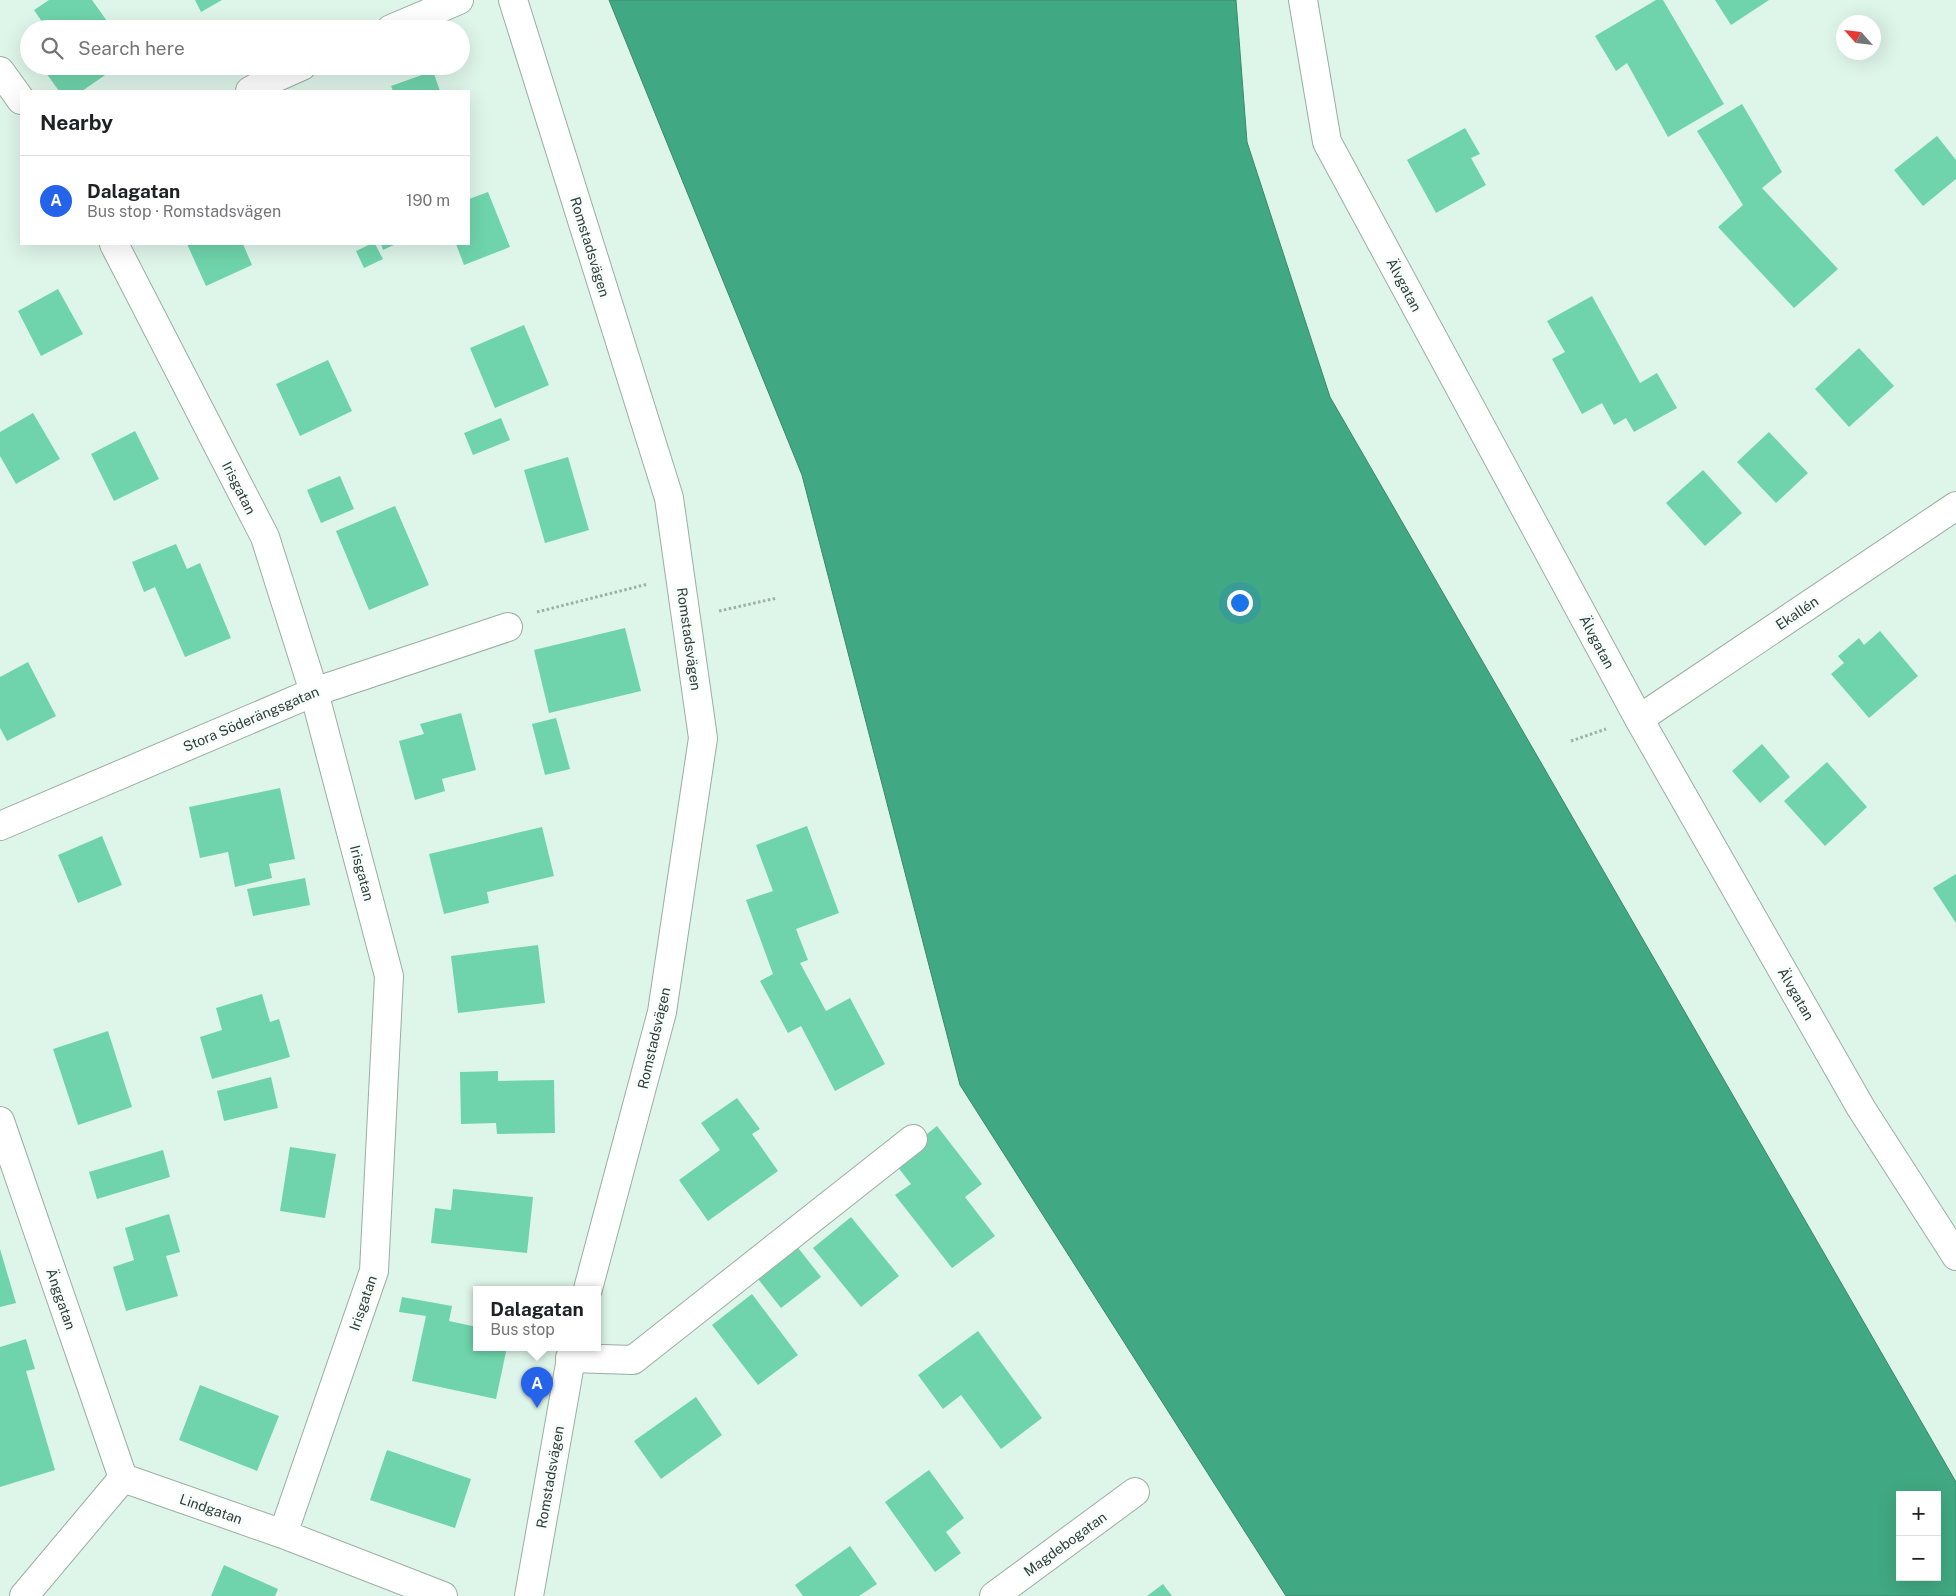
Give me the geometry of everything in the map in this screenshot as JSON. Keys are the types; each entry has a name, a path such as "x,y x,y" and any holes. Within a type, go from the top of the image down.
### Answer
{"street":[{"path":"412,20 459,0"},
{"name":"Romstadsvägen","path":"512,0 669,498 703,738 662,1012 589,1286"},
{"name":"Älvgatan","path":"1303,0 1327,142 1639,719 1860,1108 1956,1256"},
{"path":"0,71 20,99"},
{"path":"252,90 282,75"},
{"name":"Irisgatan","path":"115,245 265,538 314,692 389,976 374,1271 282,1534"},
{"name":"Ekallén","path":"1639,719 1956,506"},
{"name":"Stora Söderängsgatan","path":"0,826 314,692 508,627"},
{"name":"Änggatan","path":"0,1121 123,1478"},
{"name":"Romstadsvägen","path":"529,1596 572,1352 633,1360 913,1139"},
{"path":"24,1596 123,1478"},
{"name":"Lindgatan","path":"123,1478 282,1534 443,1596"},
{"name":"Magdebogatan","path":"994,1596 1135,1492"}],"path":[{"path":"508,627 531,613 680,576"},
{"path":"686,619 777,598"}],"shaded area":[{"path":"609,0 1236,0 1247,142 1330,397 1956,1482 1956,1596 1286,1596 960,1085 802,475"}],"building":[{"path":"49,0 92,0 106,20 41,20 34,10"},
{"path":"195,0 222,0 201,12"},
{"path":"1656,0 1663,0 1724,104 1668,137 1627,63 1616,71 1595,36"},
{"path":"1715,0 1769,0 1731,25"},
{"path":"47,75 105,75 83,90 58,90"},
{"path":"422,75 434,75 440,90 393,90 391,86"},
{"path":"1742,104 1782,172 1762,188 1838,269 1794,308 1718,227 1743,205 1697,131"},
{"path":"1465,128 1480,154 1471,158 1486,185 1436,213 1407,160"},
{"path":"1937,136 1956,160 1956,179 1923,206 1894,170"},
{"path":"488,192 510,247 464,265 456,245 470,245 470,199"},
{"path":"187,245 243,245 252,265 206,286"},
{"path":"369,245 376,245 383,259 364,268 356,251"},
{"path":"381,245 394,245 383,250"},
{"path":"58,289 83,334 41,356 18,311"},
{"path":"1592,296 1640,383 1657,373 1677,408 1634,432 1626,418 1614,425 1602,403 1582,414 1552,359 1565,352 1547,321"},
{"path":"524,325 549,385 495,408 470,348"},
{"path":"1859,348 1894,386 1849,427 1815,389"},
{"path":"328,360 352,411 300,436 276,384"},
{"path":"33,413 60,459 16,484 0,456 0,432"},
{"path":"501,418 510,440 473,455 464,433"},
{"path":"135,431 159,479 114,501 91,454"},
{"path":"1769,432 1808,473 1776,503 1737,462"},
{"path":"568,457 589,530 545,543 524,470"},
{"path":"1703,470 1742,513 1705,546 1666,503"},
{"path":"340,476 354,509 321,523 307,490"},
{"path":"395,506 429,585 369,610 336,531"},
{"path":"176,544 187,569 200,563 231,638 185,657 155,587 144,592 132,562"},
{"path":"625,628 641,691 549,713 534,650"},
{"path":"1880,631 1918,676 1869,718 1831,674 1844,663 1838,656 1859,638 1864,645"},
{"path":"28,662 56,716 7,741 0,728 0,677"},
{"path":"461,713 476,770 442,779 445,791 415,800 399,741 424,734 420,724"},
{"path":"556,718 570,769 545,775 532,724"},
{"path":"1762,744 1790,777 1760,803 1732,771"},
{"path":"1827,762 1867,807 1825,846 1784,801"},
{"path":"280,788 295,859 269,864 272,878 235,887 228,852 200,858 189,807"},
{"path":"807,826 839,913 796,929 808,960 800,963 826,1011 850,998 885,1064 835,1091 801,1026 788,1033 760,981 773,974 746,900 773,891 756,845"},
{"path":"542,827 554,876 487,892 489,903 444,914 429,854"},
{"path":"102,836 122,885 78,903 58,855"},
{"path":"1956,874 1956,923 1933,888"},
{"path":"305,878 310,905 253,916 247,889"},
{"path":"538,945 545,1003 458,1013 451,956"},
{"path":"262,994 270,1022 279,1019 290,1057 212,1079 200,1037 222,1030 216,1008"},
{"path":"108,1031 132,1107 78,1125 53,1049"},
{"path":"498,1071 498,1081 554,1080 555,1133 497,1134 496,1123 461,1124 460,1072"},
{"path":"271,1077 278,1108 224,1121 217,1091"},
{"path":"737,1098 760,1129 752,1134 778,1171 708,1221 679,1180 720,1150 701,1123"},
{"path":"937,1126 982,1184 965,1197 995,1236 952,1268 895,1195 911,1184 893,1161"},
{"path":"290,1147 336,1154 325,1218 280,1211"},
{"path":"163,1150 170,1177 97,1199 89,1172"},
{"path":"453,1189 533,1197 527,1253 431,1243 435,1208 451,1210"},
{"path":"169,1214 180,1252 166,1256 178,1296 126,1311 113,1267 134,1260 125,1228"},
{"path":"851,1217 899,1276 861,1307 813,1248"},
{"path":"795,1244 821,1277 781,1308 755,1275"},
{"path":"0,1249 16,1303 0,1307"},
{"path":"752,1294 798,1355 758,1385 712,1325"},
{"path":"402,1297 452,1306 449,1321 473,1326 473,1351 506,1351 496,1399 412,1381 426,1316 399,1312"},
{"path":"978,1331 1042,1418 1001,1449 961,1395 943,1409 918,1375"},
{"path":"26,1339 35,1369 26,1371 55,1470 0,1487 0,1347"},
{"path":"200,1385 279,1416 257,1471 179,1440"},
{"path":"696,1397 722,1435 661,1479 634,1441"},
{"path":"387,1450 471,1479 455,1528 370,1500"},
{"path":"929,1470 964,1518 946,1532 961,1553 935,1572 885,1502"},
{"path":"850,1546 877,1584 859,1596 803,1596 795,1585"},
{"path":"224,1565 278,1589 275,1596 211,1596"},
{"path":"1163,1584 1172,1596 1147,1596"}],"place":[{"name":"Dalagatan","path":"537,1408"}]}
